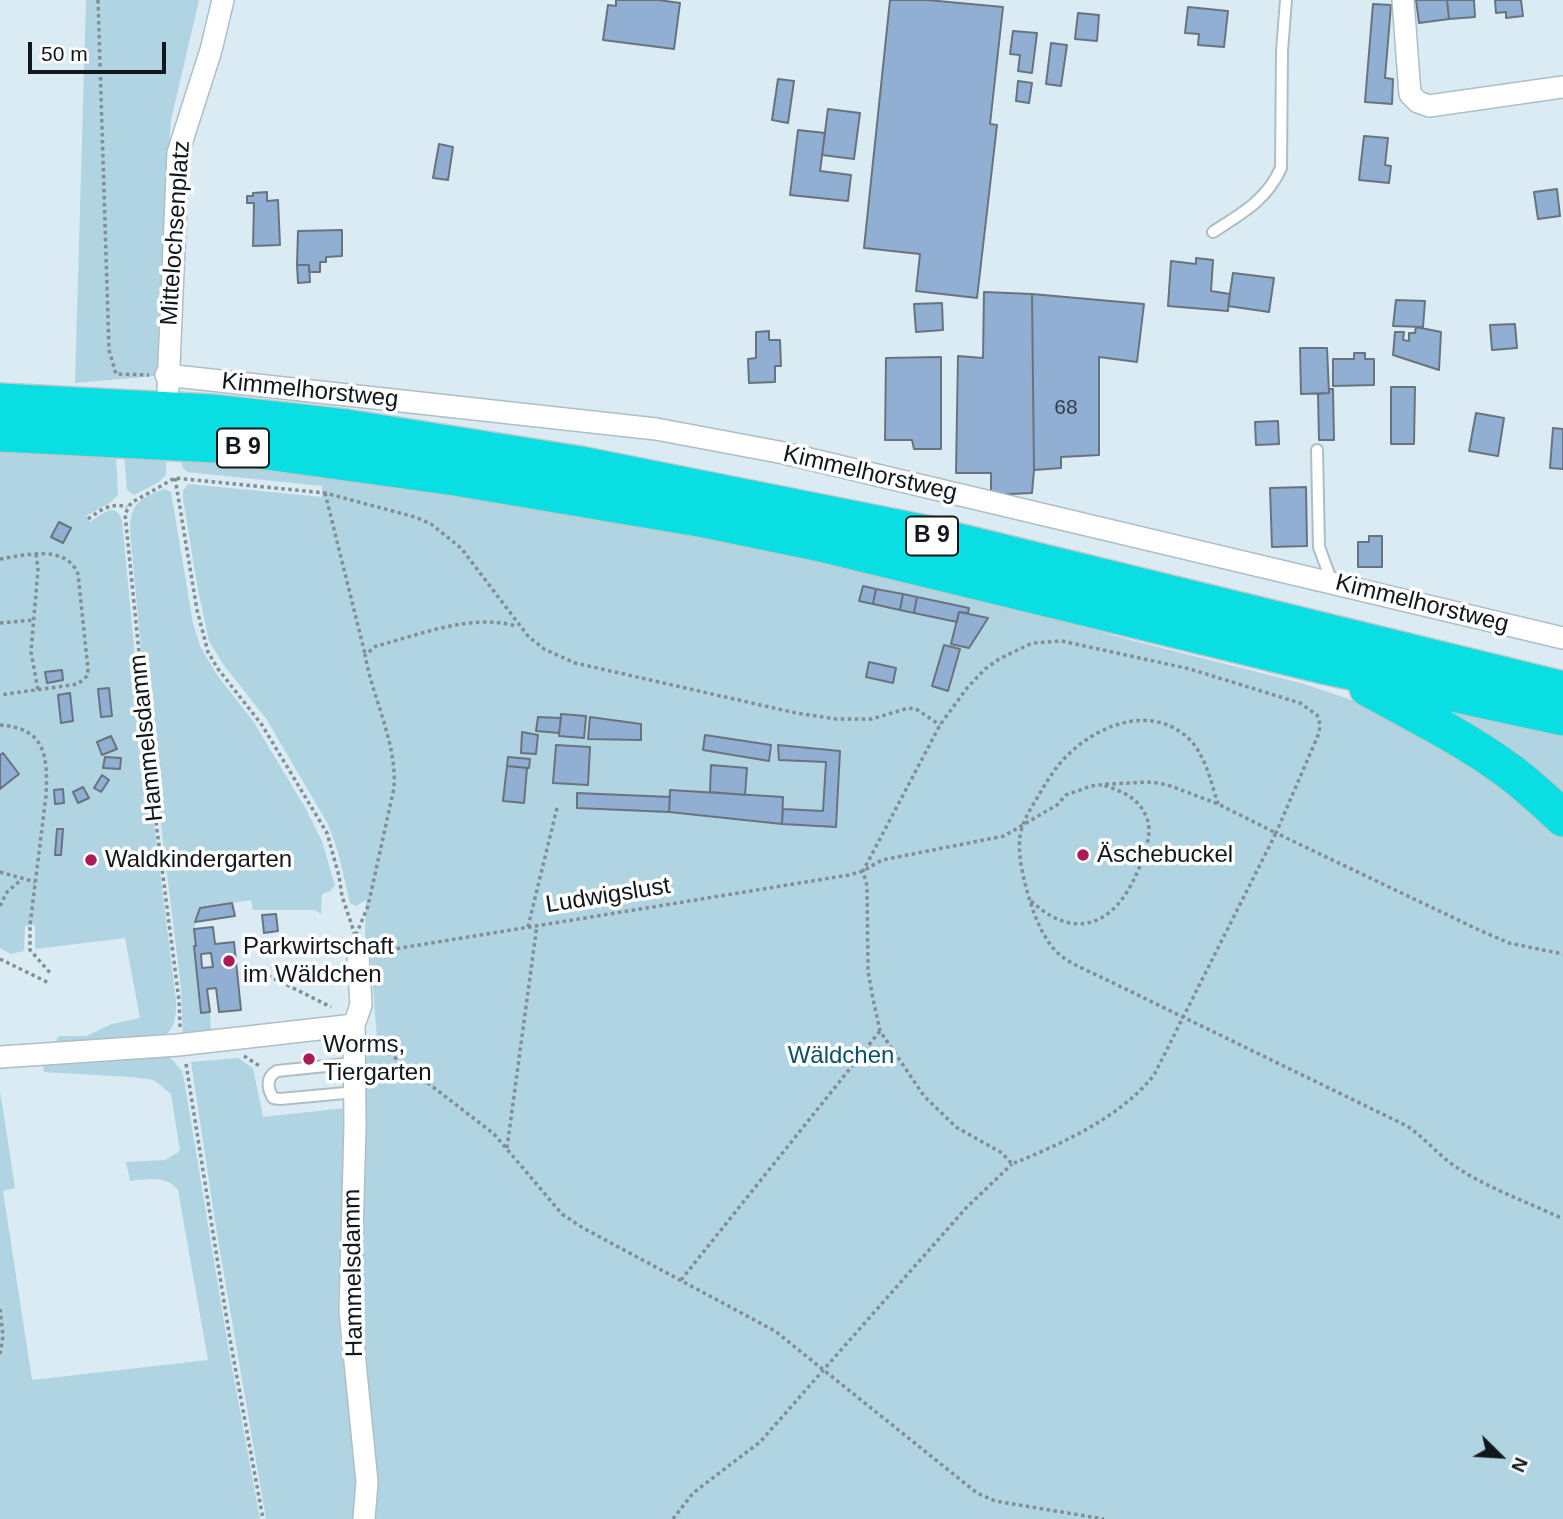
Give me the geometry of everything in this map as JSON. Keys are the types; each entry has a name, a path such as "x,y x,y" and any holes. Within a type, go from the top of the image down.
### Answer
{"highway":[{"name":"B 9","path":"0,402 211,414 346,428 580,465 921,533 1563,690"},
{"name":"B 9","path":"0,433 216,444 455,477 699,518 825,544 1327,666 1485,754 1563,818"},
{"path":"1327,666 1563,717"}],"street":[{"name":"Mittelochsenplatz","path":"167,382 178,153 211,50 223,0"},
{"path":"1403,0 1410,94 1418,102 1429,106 1563,87"},
{"name":"Kimmelhorstweg","path":"167,382 656,429 783,453 1563,638"},
{"name":"Hammelsdamm","path":"357,945 361,1005 354,1026 356,1092 350,1312 368,1482 364,1519"},
{"path":"0,1057 177,1045 354,1026"}],"lane":[{"path":"1213,232 1261,199 1281,169 1282,51 1286,0"},
{"path":"1317,450 1320,547 1330,581"},
{"path":"355,1063 277,1071 271,1074 268,1080 273,1098 280,1099 356,1092"}],"path":[{"path":"98,0 109,350 116,374 167,382"},
{"path":"175,478 197,610 208,652 262,725 327,833 357,945"},
{"path":"88,519 115,505 127,508 134,500 175,478 325,493 415,517 431,524 461,548 518,626 544,649 575,663 796,713 836,719 872,719 908,708 916,709 940,725"},
{"path":"325,493 393,755 395,773 394,788 357,945"},
{"name":"Hammelsdamm","path":"127,508 125,514 157,830 179,1000 180,1026 177,1045 187,1070 230,1339 263,1519"},
{"path":"0,559 36,554 62,557 75,566 88,669 87,676 78,684 0,695"},
{"path":"36,554 38,569 31,652 38,690"},
{"path":"0,622 34,620"},
{"path":"365,655 376,646 476,622 501,622 518,626"},
{"path":"673,1519 693,1493 760,1442 966,1208 1012,1164 1108,1116 1133,1099 1154,1075 1276,833 1315,746 1320,724 1317,715 1300,703 1190,669 1062,641 1047,641 1032,643 1015,650 985,670 967,688 940,725 863,871 867,894 868,971 880,1031 912,1080 940,1114 969,1136 1002,1153 1012,1164"},
{"path":"1218,804 1209,776 1189,739 1158,721 1140,719 1119,723 1091,736 1071,751 1057,766 1023,823 1019,839 1030,900 1037,921 1052,947 1064,958 1407,1126 1468,1175 1563,1219"},
{"path":"0,725 28,730 34,735 42,751 47,783 30,925 30,950 52,975"},
{"path":"1023,823 1057,805 1066,795 1077,790 1101,785 1152,782 1189,792 1218,804 1509,943 1563,954"},
{"path":"1030,900 1046,914 1084,925 1102,919 1111,912 1130,887 1146,848 1150,828 1146,815 1137,802 1124,793 1101,785"},
{"path":"528,927 556,808"},
{"name":"Ludwigslust","path":"357,945 528,927 863,871 882,860 1004,836 1023,823"},
{"path":"0,872 35,882"},
{"path":"0,906 7,892 22,879"},
{"path":"507,1148 537,925"},
{"path":"0,959 49,983"},
{"path":"249,966 342,1013 354,1026 494,1134 562,1214 583,1228 775,1331 978,1493 995,1501 1104,1519"},
{"path":"681,1280 880,1031"},
{"path":"240,1054 271,1074"},
{"path":"0,1309 3,1336 0,1354"}],"green space":[{"path":"86,0 199,0 171,120 164,218 166,375 75,383"},
{"path":"0,447 116,454 118,495 86,516 90,522 112,510 119,514 122,520 140,710 176,1000 174,1022 170,1031 161,1038 55,1047 60,1036 86,1036 112,1024 140,1018 125,938 35,949 35,925 25,926 24,951 11,954 0,948"},
{"name":"Wäldchen","path":"180,453 585,509 948,590 1301,683 1376,708 1423,730 1563,830 1563,1519 367,1519 355,1329 364,1063 367,1056 378,1050 371,962 365,935 366,900 356,906 350,903 338,852 328,824 267,720 223,664 209,641 183,499 183,491 188,484 322,497 322,486 187,472 182,466"},
{"path":"124,454 166,457 166,475 159,482 134,495 127,490"},
{"path":"164,489 171,492 193,623 200,646 217,675 253,721 306,809 322,841 335,886 322,894 321,914 315,910 253,910 251,900 200,908 194,929 194,947 201,1013 210,1012 211,1033 183,1036 181,988 145,693 130,531 132,514 138,503"},
{"path":"1409,701 1563,735 1563,802"},
{"path":"169,1056 182,1071 184,1079 260,1519 0,1519 0,1091 15,1188 3,1191 32,1380 208,1360 178,1190 162,1180 130,1181 126,1162 165,1160 180,1151 171,1094 154,1080 44,1072 43,1064"},
{"path":"238,1058 253,1068 263,1117 346,1108 338,1303 341,1350 351,1406 357,1466 355,1519 266,1519 217,1234 191,1062"}],"building":[{"path":"616,0 680,3 674,49 603,40 608,5 616,6"},
{"path":"890,0 927,0 1003,7 990,124 997,125 977,298 916,291 920,254 864,248"},
{"path":"1416,0 1447,0 1449,19 1419,23"},
{"path":"1447,0 1474,0 1475,17 1449,19"},
{"path":"1495,0 1521,0 1523,16 1506,18 1506,12 1496,13"},
{"path":"1373,4 1391,5 1385,78 1393,79 1392,104 1365,102"},
{"path":"1188,7 1228,11 1224,47 1198,45 1199,34 1185,33"},
{"path":"1078,13 1099,15 1097,41 1075,39"},
{"path":"1013,31 1037,33 1032,73 1018,71 1020,55 1010,54"},
{"path":"1051,43 1067,45 1061,86 1046,84"},
{"path":"778,79 794,81 788,123 772,120"},
{"path":"1018,81 1032,83 1029,103 1016,101"},
{"path":"828,109 860,113 854,159 822,155"},
{"path":"798,130 825,133 820,171 851,175 848,201 790,195"},
{"path":"1364,136 1388,138 1385,165 1391,166 1389,183 1359,180"},
{"path":"439,144 453,147 448,180 433,178"},
{"path":"1557,189 1560,216 1538,219 1534,192"},
{"path":"267,192 267,201 278,200 280,245 253,246 254,203 247,203 247,196"},
{"path":"342,230 342,256 326,257 326,262 320,262 320,272 309,272 309,265 297,265 298,231"},
{"path":"1196,258 1213,260 1211,291 1230,294 1228,311 1168,306 1171,261 1196,264"},
{"path":"297,265 309,265 310,282 298,283"},
{"path":"1233,273 1274,278 1269,312 1228,306"},
{"path":"984,292 1032,294 1032,493 991,495 991,473 956,473 958,356 983,358"},
{"path":"1032,294 1144,304 1137,362 1099,357 1099,455 1061,457 1061,468 1034,470"},
{"path":"1396,300 1425,301 1423,327 1393,326"},
{"path":"942,303 943,330 916,332 914,304"},
{"path":"1515,324 1517,348 1492,350 1490,325"},
{"path":"1416,327 1441,332 1439,370 1393,355 1395,332 1404,332 1403,340 1409,341 1409,333 1415,333"},
{"path":"769,331 769,340 780,340 781,366 775,366 775,382 749,383 748,359 756,358 756,332"},
{"path":"1300,348 1327,348 1329,393 1301,394"},
{"path":"1354,353 1365,353 1365,359 1374,359 1374,385 1333,386 1333,359 1354,359"},
{"path":"941,357 941,449 914,449 912,440 885,440 886,358"},
{"path":"1391,387 1415,387 1414,444 1391,444"},
{"path":"1329,389 1333,389 1334,440 1319,440 1318,394 1329,393"},
{"path":"1476,413 1504,418 1498,456 1469,451"},
{"path":"1278,421 1279,444 1256,445 1255,422"},
{"path":"1553,428 1563,429 1563,469 1550,468"},
{"path":"1306,487 1307,546 1272,547 1270,488"},
{"path":"59,522 71,528 63,543 51,537"},
{"path":"1369,536 1382,536 1382,567 1358,567 1358,542 1369,542"},
{"path":"863,586 876,589 873,604 859,601"},
{"path":"876,589 903,594 900,610 873,604"},
{"path":"903,594 917,597 914,613 900,610"},
{"path":"917,597 969,608 968,613 959,612 957,622 914,613"},
{"path":"959,612 988,618 969,648 951,644"},
{"path":"944,645 960,649 948,691 932,686"},
{"path":"869,662 896,668 893,683 866,677"},
{"path":"62,670 63,680 47,683 45,672"},
{"path":"109,688 112,716 101,717 98,689"},
{"path":"70,693 73,721 61,723 58,695"},
{"path":"561,714 586,716 584,738 559,736"},
{"path":"538,717 561,718 559,733 536,731"},
{"path":"590,717 641,724 641,740 588,739"},
{"path":"522,732 538,735 536,754 521,753"},
{"path":"705,735 771,745 769,761 703,750"},
{"path":"111,736 117,749 102,755 97,742"},
{"path":"556,745 590,747 588,785 553,783"},
{"path":"778,745 840,751 836,827 782,824 783,809 823,811 826,762 779,760"},
{"path":"3,753 19,774 0,789 0,755"},
{"path":"105,757 121,758 120,769 103,768"},
{"path":"508,757 530,759 529,768 507,766"},
{"path":"711,765 747,768 745,795 710,792"},
{"path":"507,766 527,768 524,803 503,801"},
{"path":"102,775 109,780 101,792 94,788"},
{"path":"83,787 89,798 78,803 73,792"},
{"path":"63,789 64,803 55,804 54,790"},
{"path":"670,790 783,797 782,824 669,812"},
{"path":"577,793 670,797 669,812 577,808"},
{"path":"57,829 63,829 61,855 55,855"},
{"path":"232,903 235,916 195,922 200,908"},
{"path":"276,914 278,931 264,933 262,915"},
{"path":"213,927 215,944 234,942 241,1010 219,1012 216,988 207,989 210,1012 201,1013 194,929","holes":["211,953 213,967 202,968 201,954"]}],"place":[{"name":"Äschebuckel","path":"1083,855"},
{"name":"Waldkindergarten","path":"91,860"},
{"name":"Parkwirtschaft im Wäldchen","path":"229,961"},
{"name":"Worms, Tiergarten","path":"309,1059"}]}
